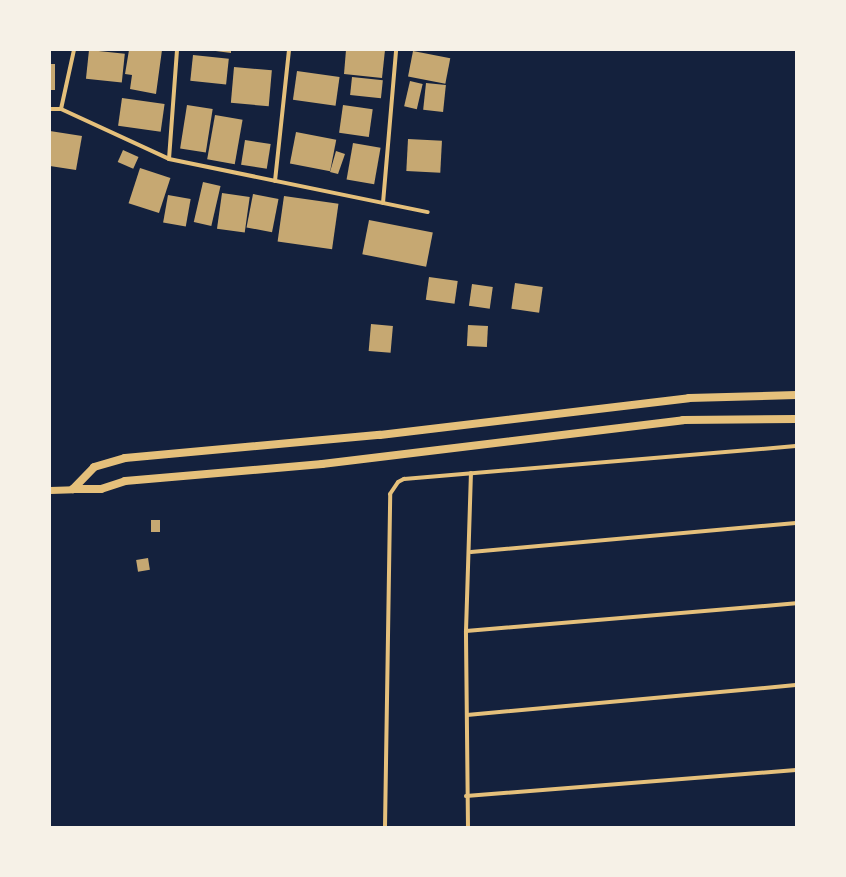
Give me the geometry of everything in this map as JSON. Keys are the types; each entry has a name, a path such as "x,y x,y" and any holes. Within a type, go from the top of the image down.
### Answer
{"main road":[{"path":"73,489 94,468 125,458 380,435 689,398 796,395"},
{"path":"73,489 101,490 125,481 329,463 683,420 796,419"}],"street":[{"path":"61,109 74,50"},
{"path":"169,159 177,50"},
{"path":"275,181 289,50"},
{"path":"383,203 396,50"},
{"path":"50,109 61,109 169,159 428,212"},
{"path":"385,827 390,494 404,479 796,446"},
{"path":"468,827 466,796 466,631 471,552 471,473"},
{"path":"50,490 73,489"},
{"path":"471,552 796,523"},
{"path":"466,631 796,603"},
{"path":"467,715 796,685"},
{"path":"466,796 796,770"}],"building":[{"path":"89,50 125,54 122,83 86,79"},
{"path":"129,50 162,50 156,94 130,89 132,75 125,74"},
{"path":"208,50 231,50 231,53"},
{"path":"346,50 385,50 382,78 344,74"},
{"path":"413,51 450,58 445,84 408,77"},
{"path":"193,55 229,59 226,85 190,81"},
{"path":"50,64 55,64 55,90 50,90"},
{"path":"234,67 272,70 269,106 231,103"},
{"path":"297,71 340,77 336,106 293,100"},
{"path":"352,77 383,80 381,98 350,95"},
{"path":"410,81 423,84 417,109 404,106"},
{"path":"426,83 446,85 443,112 423,110"},
{"path":"122,98 165,104 161,132 118,126"},
{"path":"187,105 213,109 206,153 180,148"},
{"path":"343,105 373,109 369,137 339,133"},
{"path":"215,115 243,120 235,164 207,159"},
{"path":"50,131 82,136 76,170 50,166"},
{"path":"296,132 336,140 330,171 290,163"},
{"path":"408,139 442,141 440,173 406,171"},
{"path":"245,140 271,144 267,169 241,165"},
{"path":"353,143 381,148 374,184 347,179"},
{"path":"123,150 139,157 133,169 118,162"},
{"path":"336,151 345,154 338,174 330,172"},
{"path":"140,168 170,178 159,213 129,203"},
{"path":"203,182 221,186 211,226 194,222"},
{"path":"222,193 250,197 245,233 217,229"},
{"path":"253,194 279,199 272,232 247,227"},
{"path":"168,195 191,199 186,227 163,223"},
{"path":"284,196 338,204 332,249 278,242"},
{"path":"369,220 433,232 426,267 362,254"},
{"path":"429,277 458,281 455,304 426,300"},
{"path":"515,283 543,287 539,313 511,309"},
{"path":"472,284 493,287 490,309 469,306"},
{"path":"371,324 393,326 391,353 369,351"},
{"path":"468,325 488,326 487,347 467,346"},
{"path":"151,520 160,520 160,532 151,532"},
{"path":"148,558 150,570 138,572 136,560"}]}
